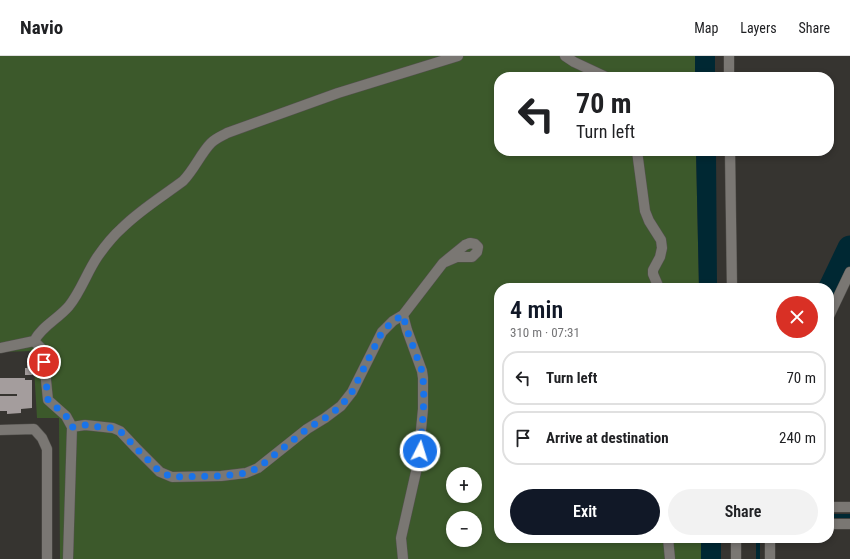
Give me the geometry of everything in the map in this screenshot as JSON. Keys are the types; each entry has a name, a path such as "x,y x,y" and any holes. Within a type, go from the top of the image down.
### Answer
{"street":[{"path":"0,348 34,341 43,329 69,306 93,264 121,228 183,181 190,174 206,149 218,138 227,133 338,93 458,56"},
{"path":"565,56 595,72"},
{"path":"729,56 729,72"},
{"path":"638,156 645,211 660,240 662,248 660,257 653,270 657,283"},
{"path":"730,156 732,283"},
{"path":"72,427 85,425 113,428 120,431 160,472 172,477 221,476 246,473 258,468 307,429 341,406 352,392 382,332 393,321 403,315 443,263"},
{"path":"834,306 850,272"},
{"path":"403,315 424,378 418,463 401,538 403,559"},
{"path":"34,341 43,350 48,400 66,416 72,427 68,559"},
{"path":"0,430 34,429 42,438 47,449 47,559"},
{"path":"834,507 850,507"},
{"path":"834,524 850,524"},
{"path":"668,543 670,559"},
{"path":"736,543 736,559"},
{"path":"770,543 770,559"}],"green space":[{"path":"0,56 695,56 695,72 494,72 494,156 696,156 699,283 494,283 494,543 701,543 701,559 60,559 59,418 37,418 33,351 0,352"}],"water":[{"path":"695,56 715,56 715,72 695,72"},
{"path":"696,156 716,156 717,283 699,283"},
{"path":"701,543 721,543 721,559 701,559"}],"building":[{"path":"27,364 32,364 32,375 25,375 25,368 27,368"},
{"path":"0,378 25,378 25,380 32,380 32,408 21,409 21,413 7,414 7,411 0,411 0,396 17,396 17,394 0,394"}],"waterway":[{"path":"833,283 850,248"},
{"path":"841,268 850,268"},
{"path":"834,516 850,516"},
{"path":"758,543 758,559"}],"route":[{"path":"44,362 48,400 66,416 72,427 85,425 113,428 120,431 160,472 172,477 221,476 246,473 258,468 307,429 341,406 352,392 382,332 393,321 403,315 424,378 420,451"}]}
